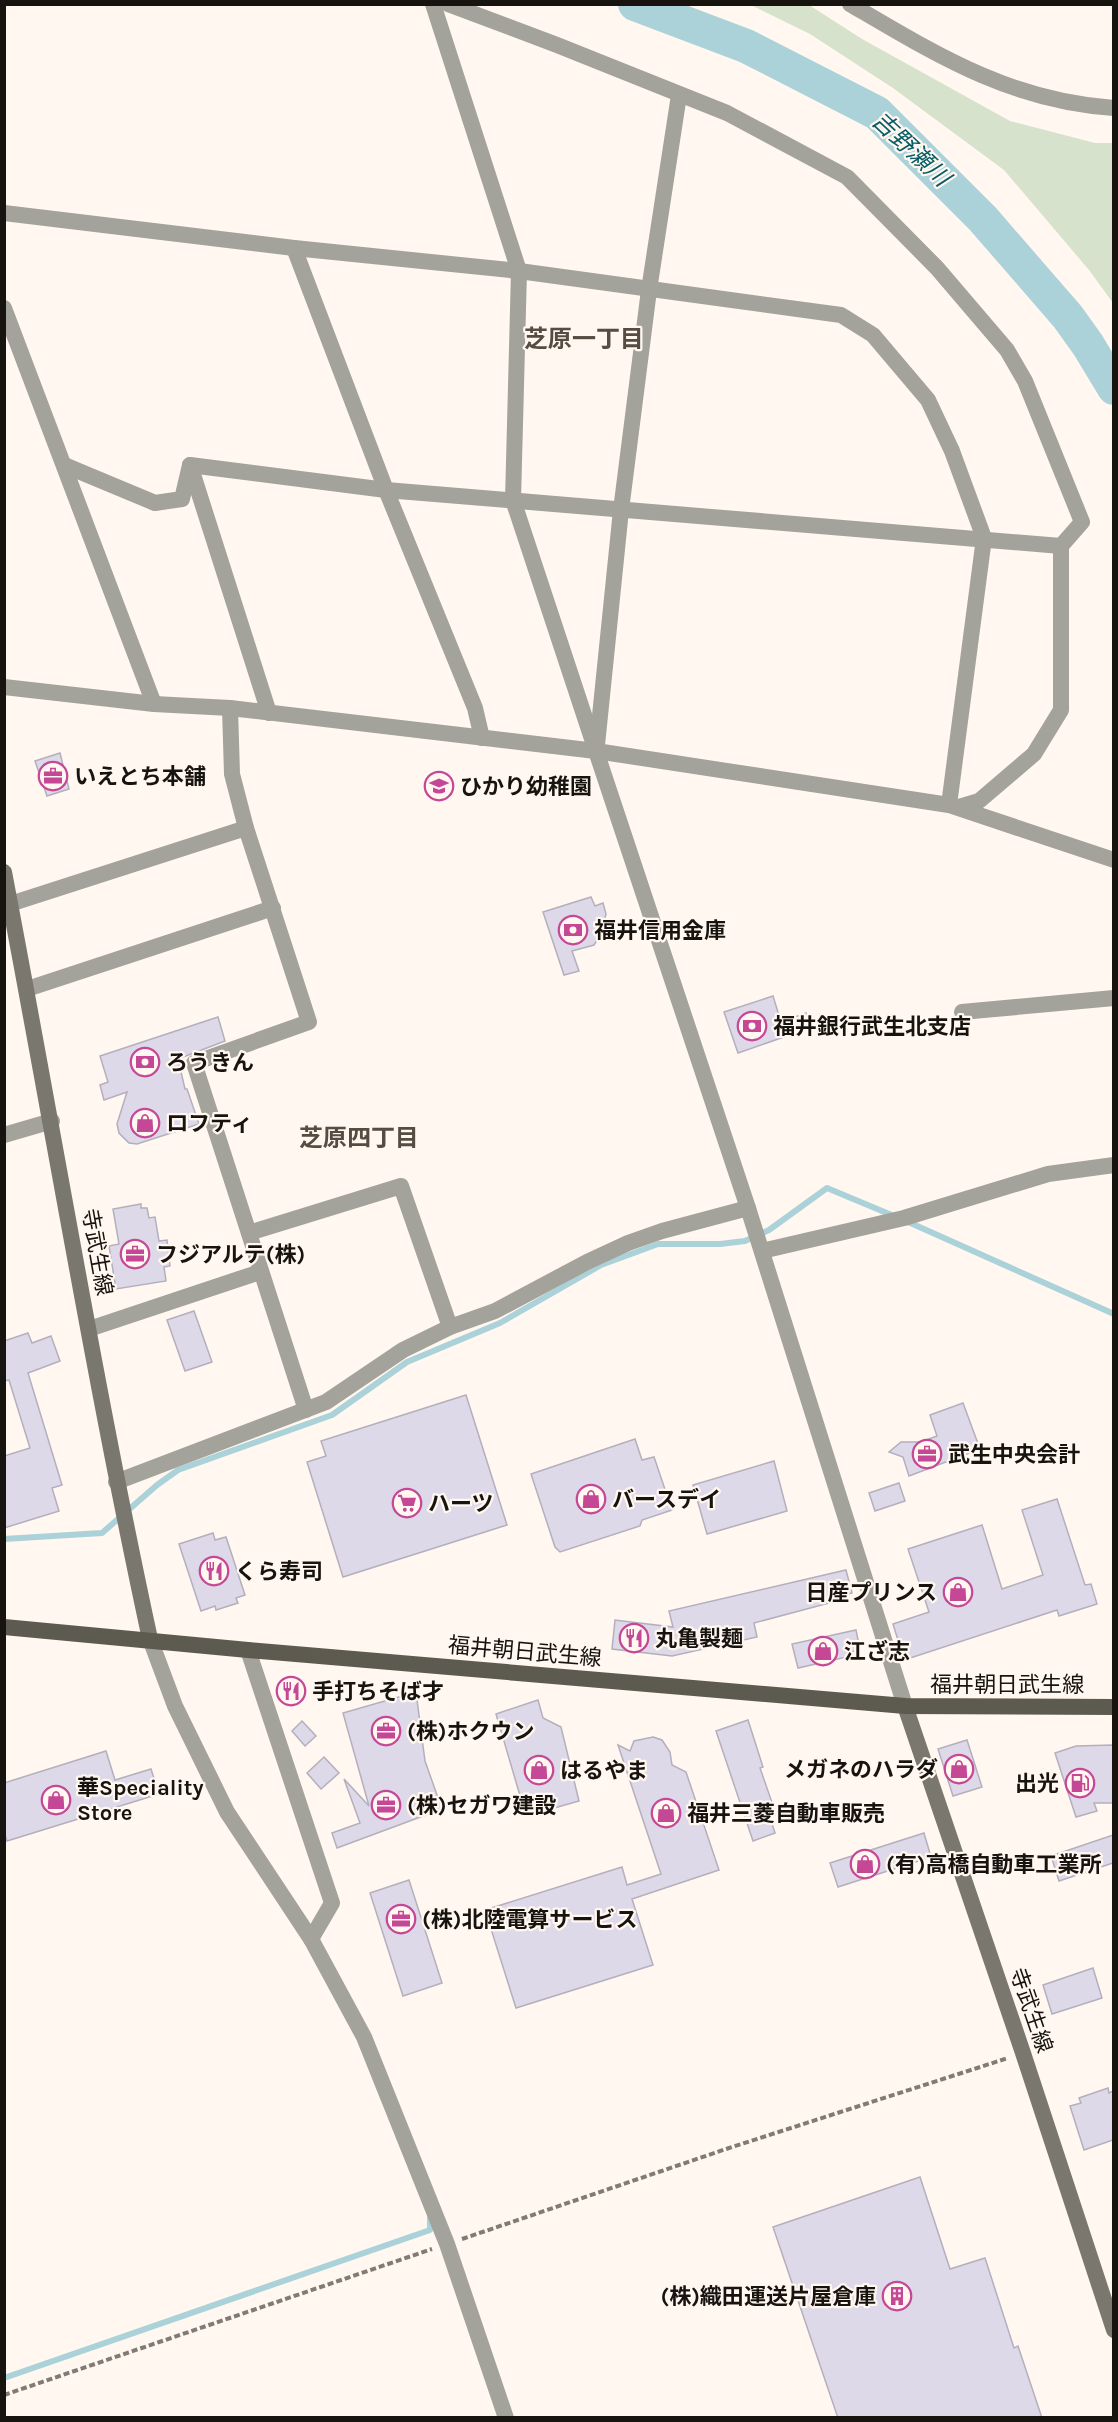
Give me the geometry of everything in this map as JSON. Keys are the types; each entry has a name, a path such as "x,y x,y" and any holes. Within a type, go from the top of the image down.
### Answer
{"main road":[{"name":"寺武生線","path":"4,872 52,1121 116,1482 150,1639"},
{"name":"福井朝日武生線","path":"4,1627 905,1706 1113,1707"},
{"name":"寺武生線","path":"905,1706 1023,2053 1113,2330"}],"street":[{"path":"433,4 519,271 513,500 762,1251 905,1706"},
{"path":"448,4 727,113 847,177 937,268 1007,350 1025,381 1082,522 1061,546 1061,710 1034,754 979,801 954,806"},
{"path":"850,4 960,67 997,83 1076,105 1113,108"},
{"path":"596,751 621,510 649,290 679,95"},
{"path":"4,213 294,248 519,271 842,315 873,335 928,400 952,451 984,538 954,806"},
{"path":"294,248 386,490 475,708 482,738"},
{"path":"4,308 154,704"},
{"path":"64,465 155,502 182,499 190,465"},
{"path":"190,465 386,490 1061,546"},
{"path":"190,465 268,713"},
{"path":"4,687 154,704 230,708 596,751 954,806 1113,860"},
{"path":"230,708 232,774 246,828 309,1022 194,1063 306,1410"},
{"path":"10,903 246,828"},
{"path":"27,988 273,908"},
{"path":"962,1012 1113,998"},
{"path":"4,1135 52,1121"},
{"path":"762,1251 904,1218 1048,1174 1113,1166"},
{"path":"249,1233 401,1186 450,1327"},
{"path":"116,1482 326,1402 402,1350 450,1327 495,1311 628,1243 662,1231 748,1208"},
{"path":"89,1329 260,1272"},
{"path":"150,1639 175,1706 227,1812 311,1939 364,2037 447,2244 506,2418"},
{"path":"248,1650 332,1904 311,1939"}],"path":[{"path":"4,2395 732,2147 1023,2053"}],"green space":[{"path":"751,5 809,5 862,39 1010,121 1095,143 1113,143 1113,303 1089,270 1004,170 893,88 810,34"}],"building":[{"path":"60,753 69,789 47,796 35,761"},
{"path":"591,897 595,906 603,903 606,914 601,934 594,945 572,951 579,971 564,975 543,912"},
{"path":"773,996 781,1022 806,1013 810,1028 738,1053 724,1012"},
{"path":"218,1017 225,1041 178,1059 185,1089 187,1089 199,1124 137,1144 129,1143 119,1133 117,1124 127,1092 104,1100 100,1085 108,1082 100,1056"},
{"path":"141,1204 141,1208 147,1208 149,1218 155,1217 159,1241 167,1240 170,1266 164,1267 166,1281 116,1289 109,1246 119,1244 113,1209"},
{"path":"194,1311 212,1362 185,1371 167,1320"},
{"path":"28,1333 32,1343 51,1336 60,1361 28,1373 62,1485 52,1488 59,1511 4,1528 4,1456 30,1448 9,1380 4,1381 4,1341"},
{"path":"466,1395 507,1525 343,1577 307,1462 326,1456 321,1441"},
{"path":"963,1403 980,1449 909,1476 903,1457 889,1452 901,1442 921,1442 937,1436 930,1415"},
{"path":"635,1439 642,1460 654,1457 672,1510 642,1520 640,1526 560,1552 555,1547 531,1474"},
{"path":"774,1461 787,1511 707,1534 693,1485"},
{"path":"899,1483 905,1501 875,1511 869,1493"},
{"path":"1057,1499 1085,1585 1091,1584 1097,1604 1059,1616 1057,1610 904,1660 893,1624 929,1612 908,1549 982,1525 1002,1589 1043,1575 1022,1510"},
{"path":"213,1533 215,1540 226,1537 245,1595 236,1598 238,1603 216,1610 215,1606 201,1611 179,1544"},
{"path":"846,1570 852,1593 833,1598 833,1602 754,1623 757,1637 672,1656 612,1649 615,1620 673,1627 669,1611"},
{"path":"856,1630 860,1650 851,1652 851,1656 798,1668 792,1644"},
{"path":"416,1692 425,1761 442,1809 337,1848 332,1833 360,1823 344,1779 369,1806 343,1713"},
{"path":"538,1700 543,1718 561,1727 579,1801 526,1816 496,1714"},
{"path":"748,1720 763,1767 760,1768 776,1814 770,1817 775,1833 753,1841 716,1731"},
{"path":"302,1721 316,1736 305,1746 292,1731"},
{"path":"653,1737 662,1740 670,1752 672,1765 686,1772 719,1870 632,1899 653,1965 516,2008 485,1910 622,1867 627,1885 661,1874 618,1745 630,1751 634,1741"},
{"path":"967,1740 982,1787 953,1796 938,1749"},
{"path":"1113,1745 1113,1803 1094,1803 1097,1811 1076,1817 1055,1753 1076,1746"},
{"path":"106,1751 115,1780 151,1769 159,1794 7,1841 4,1832 4,1783"},
{"path":"324,1757 339,1773 321,1789 307,1773"},
{"path":"924,1833 931,1857 838,1887 830,1863"},
{"path":"1113,1835 1113,1863 1059,1881 1051,1856"},
{"path":"409,1880 442,1983 403,1996 370,1893"},
{"path":"1093,1968 1102,1998 1052,2014 1043,1985"},
{"path":"1108,2088 1109,2093 1113,2091 1113,2140 1084,2150 1070,2106 1081,2103 1079,2098"},
{"name":"(株)織田運送片屋倉庫","path":"920,2177 950,2269 985,2258 1014,2348 1018,2346 1042,2418 838,2418 773,2227"}],"waterway":[{"name":"吉野瀬川","path":"635,4 746,46 877,113 983,219 1068,317 1114,388"},
{"path":"4,1539 102,1533 157,1485 178,1470 332,1415 407,1362 500,1323 601,1265 658,1244 720,1244 745,1241 769,1230 827,1188 894,1216"},
{"path":"906,1221 1114,1314"},
{"path":"4,2378 430,2230 430,2218"}],"place":[{"name":"いえとち本舗","path":"53,776"},
{"name":"ひかり幼稚園","path":"439,786"},
{"name":"福井信用金庫","path":"573,930"},
{"name":"福井銀行武生北支店","path":"752,1026"},
{"name":"ろうきん","path":"145,1062"},
{"name":"ロフティ","path":"145,1123"},
{"name":"フジアルテ(株)","path":"135,1254"},
{"name":"武生中央会計","path":"927,1454"},
{"name":"バースデイ","path":"591,1499"},
{"name":"ハーツ","path":"407,1503"},
{"name":"くら寿司","path":"214,1571"},
{"name":"日産プリンス","path":"958,1592"},
{"name":"丸亀製麺","path":"634,1638"},
{"name":"江ざ志","path":"823,1651"},
{"name":"手打ちそば才","path":"291,1691"},
{"name":"(株)ホクウン","path":"386,1731"},
{"name":"メガネのハラダ","path":"959,1769"},
{"name":"はるやま","path":"539,1770"},
{"name":"出光","path":"1080,1783"},
{"name":"華Speciality Store","path":"56,1800"},
{"name":"(株)セガワ建設","path":"386,1805"},
{"name":"福井三菱自動車販売","path":"666,1813"},
{"name":"(有)高橋自動車工業所","path":"865,1864"},
{"name":"(株)北陸電算サービス","path":"401,1919"},
{"name":"(株)織田運送片屋倉庫","path":"897,2296"}],"district":[{"name":"芝原一丁目","path":"584,339"},
{"name":"芝原四丁目","path":"359,1138"}]}
